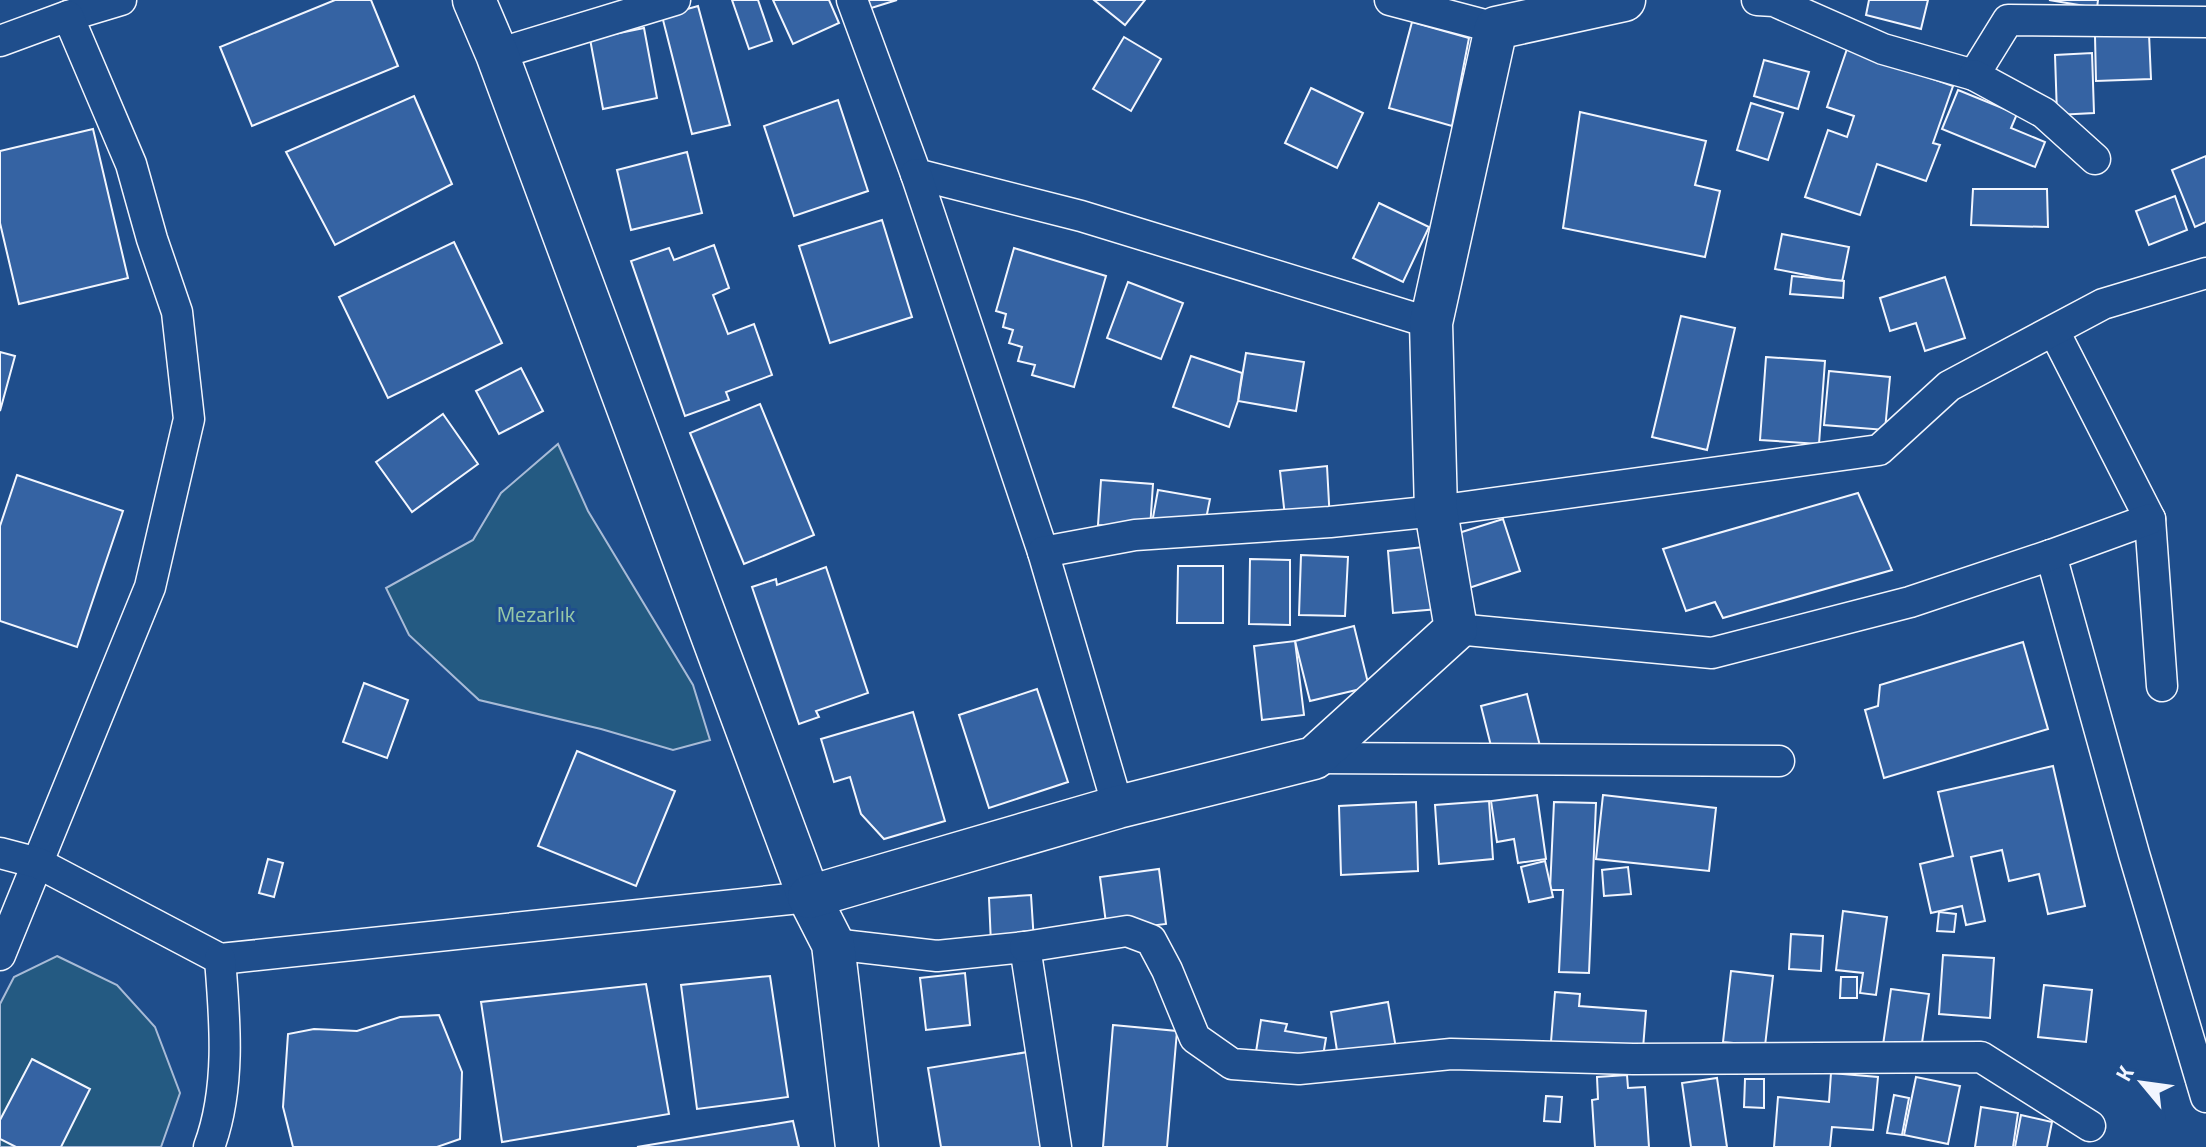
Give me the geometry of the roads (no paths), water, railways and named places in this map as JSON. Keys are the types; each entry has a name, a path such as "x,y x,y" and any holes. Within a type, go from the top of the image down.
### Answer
{"street":[{"path":"0,41 121,0"},
{"path":"474,0 497,54 701,613 809,897 833,944 857,1147"},
{"path":"497,54 675,0"},
{"path":"852,0 916,174 1043,552 1118,807"},
{"path":"1396,1 1496,28 1624,0"},
{"path":"1757,0 1774,1 1883,49 1974,75 2044,113 2095,159"},
{"path":"1974,75 2011,10 2206,22"},
{"path":"0,955 150,587 189,419 177,312 131,164 68,16"},
{"path":"1456,629 1436,511 1431,323 1496,28"},
{"path":"916,174 1081,216 1431,323"},
{"path":"1043,552 1135,535 1330,522 1436,511 1879,450 1949,386 2103,304 2206,273"},
{"path":"2054,331 2150,519 2162,686"},
{"path":"1314,758 1456,629 1712,653 1910,602 2150,519"},
{"path":"2051,555 2134,854 2206,1097"},
{"path":"0,853 38,863 220,959 809,897 1118,807 1314,758 1779,761"},
{"path":"833,944 937,956 1025,947 1127,931 1151,940 1195,1038 1232,1064 1299,1069 1451,1054 1633,1059 1981,1057 2090,1126"},
{"path":"1025,947 1056,1147"},
{"path":"209,1147 220,1119 225,1023 220,959"}],"park label":[{"name":"Mezarlık","path":"536,614"}]}
